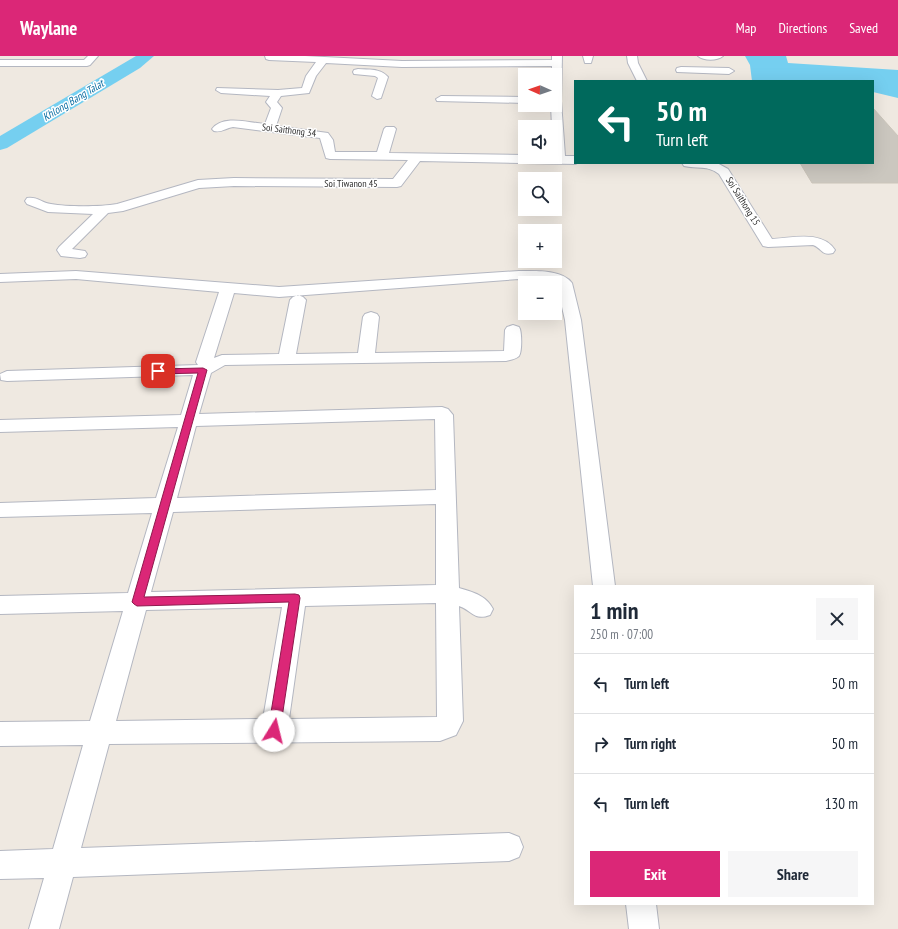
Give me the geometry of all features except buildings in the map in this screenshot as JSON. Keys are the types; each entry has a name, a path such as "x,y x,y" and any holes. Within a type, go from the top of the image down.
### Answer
{"street":[{"path":"2,67 16,59 87,63 93,56"},
{"path":"632,56 633,63 642,80"},
{"path":"703,56 718,56"},
{"path":"269,57 331,59 402,64 558,59"},
{"path":"221,90 278,93 305,91 314,71 331,59"},
{"path":"688,80 679,67 728,71"},
{"path":"314,71 333,70 382,75 383,77 377,96"},
{"path":"269,128 277,108 271,102 278,93"},
{"path":"441,99 518,100"},
{"name":"Soi Saithong 34","path":"218,129 224,124 324,135 329,142 328,151 330,155 417,157"},
{"path":"382,156 390,129"},
{"path":"417,157 518,158"},
{"name":"Soi Tiwanon 45","path":"32,202 48,208 104,210 118,208 198,184 234,182 397,183 417,157"},
{"path":"562,159 574,160"},
{"name":"Soi Saithong 15","path":"711,164 719,167 724,172 768,243 813,241 821,243 828,250"},
{"path":"80,254 66,253 64,250 104,210"},
{"path":"0,278 76,275 279,292 519,275 548,276 564,284 573,320 604,585"},
{"path":"44,929 189,420 205,369 204,362 228,288"},
{"path":"287,358 298,300"},
{"path":"366,357 371,317"},
{"path":"7,376 205,369 222,360 510,355 513,352 512,330"},
{"path":"0,426 442,413 444,415 450,721 447,727 440,729 0,734"},
{"path":"0,510 446,497"},
{"path":"0,605 448,594 471,601 482,609"},
{"path":"274,731 295,598"},
{"path":"0,865 509,848"},
{"path":"641,905 644,929"}],"water":[{"path":"745,56 786,56 788,63 898,70 898,98 874,92 874,80 752,80 750,65"}],"waterway":[{"name":"Khlong Bang Talat","path":"0,144 134,65 146,56"}],"route":[{"path":"158,371 203,370 137,602 295,598 274,731"}]}
